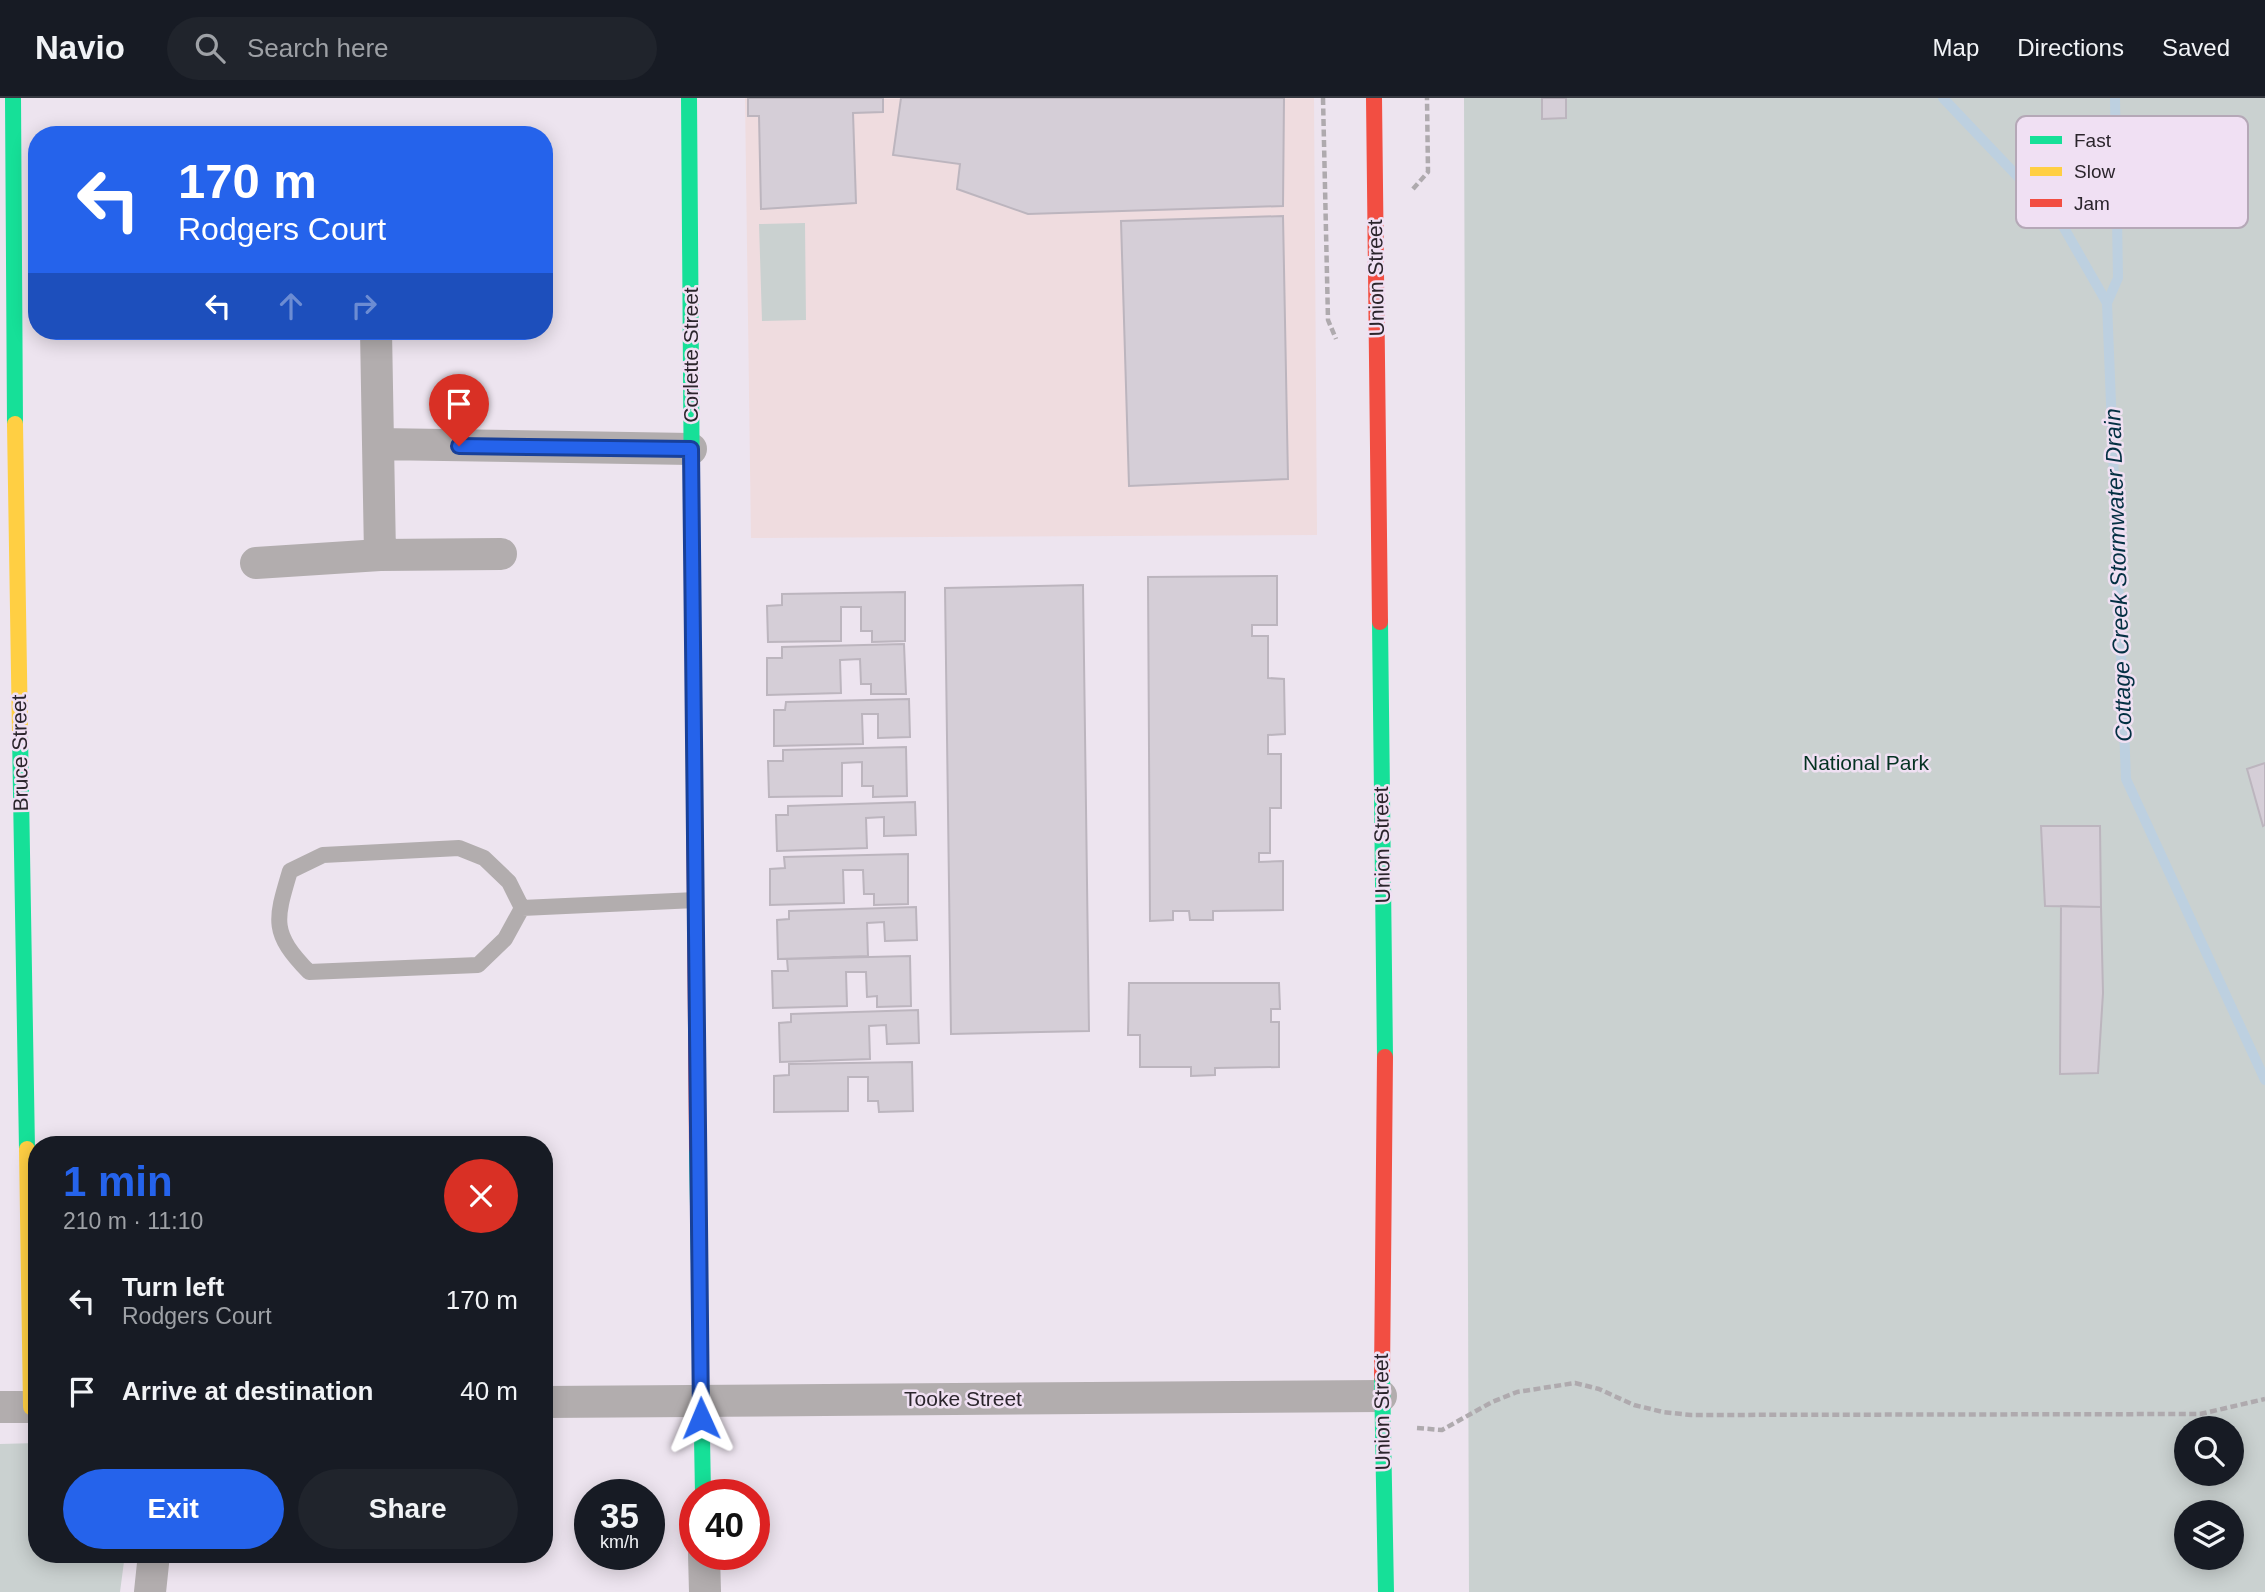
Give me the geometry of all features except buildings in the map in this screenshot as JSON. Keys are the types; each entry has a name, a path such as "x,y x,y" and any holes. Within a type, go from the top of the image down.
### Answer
{"street":[{"name":"Bruce Street","path":"13,98 7,378 10,778 28,1250"},
{"name":"Corlette Street","path":"689,98 703,1479"},
{"name":"Union Street","path":"1374,98 1385,1069 1381,1411 1386,1592"},
{"path":"376,340 380,555"},
{"path":"378,444 691,449"},
{"path":"256,563 380,555 501,554"},
{"name":"Tooke Street","path":"553,1402 701,1401 1381,1411"},
{"path":"0,1407 28,1407"},
{"path":"150,1592 153,1563"},
{"path":"704,1570 705,1592"}],"lane":[{"path":"459,848 484,858 509,882 522,908 505,939 478,965 309,972 287,949 277,914 290,871 323,855 459,848"},
{"path":"522,908 696,900"}],"path":[{"path":"1323,98 1328,320"},
{"path":"1427,98 1428,172"},
{"path":"1381,1411 1442,1430 1492,1402 1517,1392 1575,1383 1599,1389 1634,1405 1691,1415 2200,1414 2265,1399"}],"shaded area":[{"path":"745,98 1314,98 1317,535 751,538"}],"green space":[{"name":"National Park","path":"1464,98 2265,98 2265,1592 1469,1592"},
{"path":"805,223 806,320 762,321 759,224"},
{"path":"28,1443 28,1563 124,1563 120,1592 0,1592 0,1444"}],"waterway":[{"name":"Cottage Creek Stormwater Drain","path":"1943,98 2016,175"},
{"path":"2115,98 2115,116"},
{"name":"Cottage Creek Stormwater Drain","path":"2064,228 2107,303 2126,779 2265,1080"},
{"path":"2107,303 2118,278 2117,228"}],"traffic: fast":[{"path":"13,98 15,424"},
{"path":"689,98 692,508"},
{"path":"1380,622 1385,1057"},
{"path":"20,734 27,1149"},
{"path":"697,1148 703,1479"},
{"path":"1382,1377 1386,1592"}],"traffic: slow":[{"path":"15,424 20,734"},
{"path":"692,508 694,786"},
{"path":"27,1149 28,1214"}],"traffic: jam":[{"path":"1374,98 1380,622"},
{"path":"694,786 697,1148"},
{"path":"1382,1377 1385,1057"}],"route":[{"path":"459,446 691,449 701,1418"}]}
